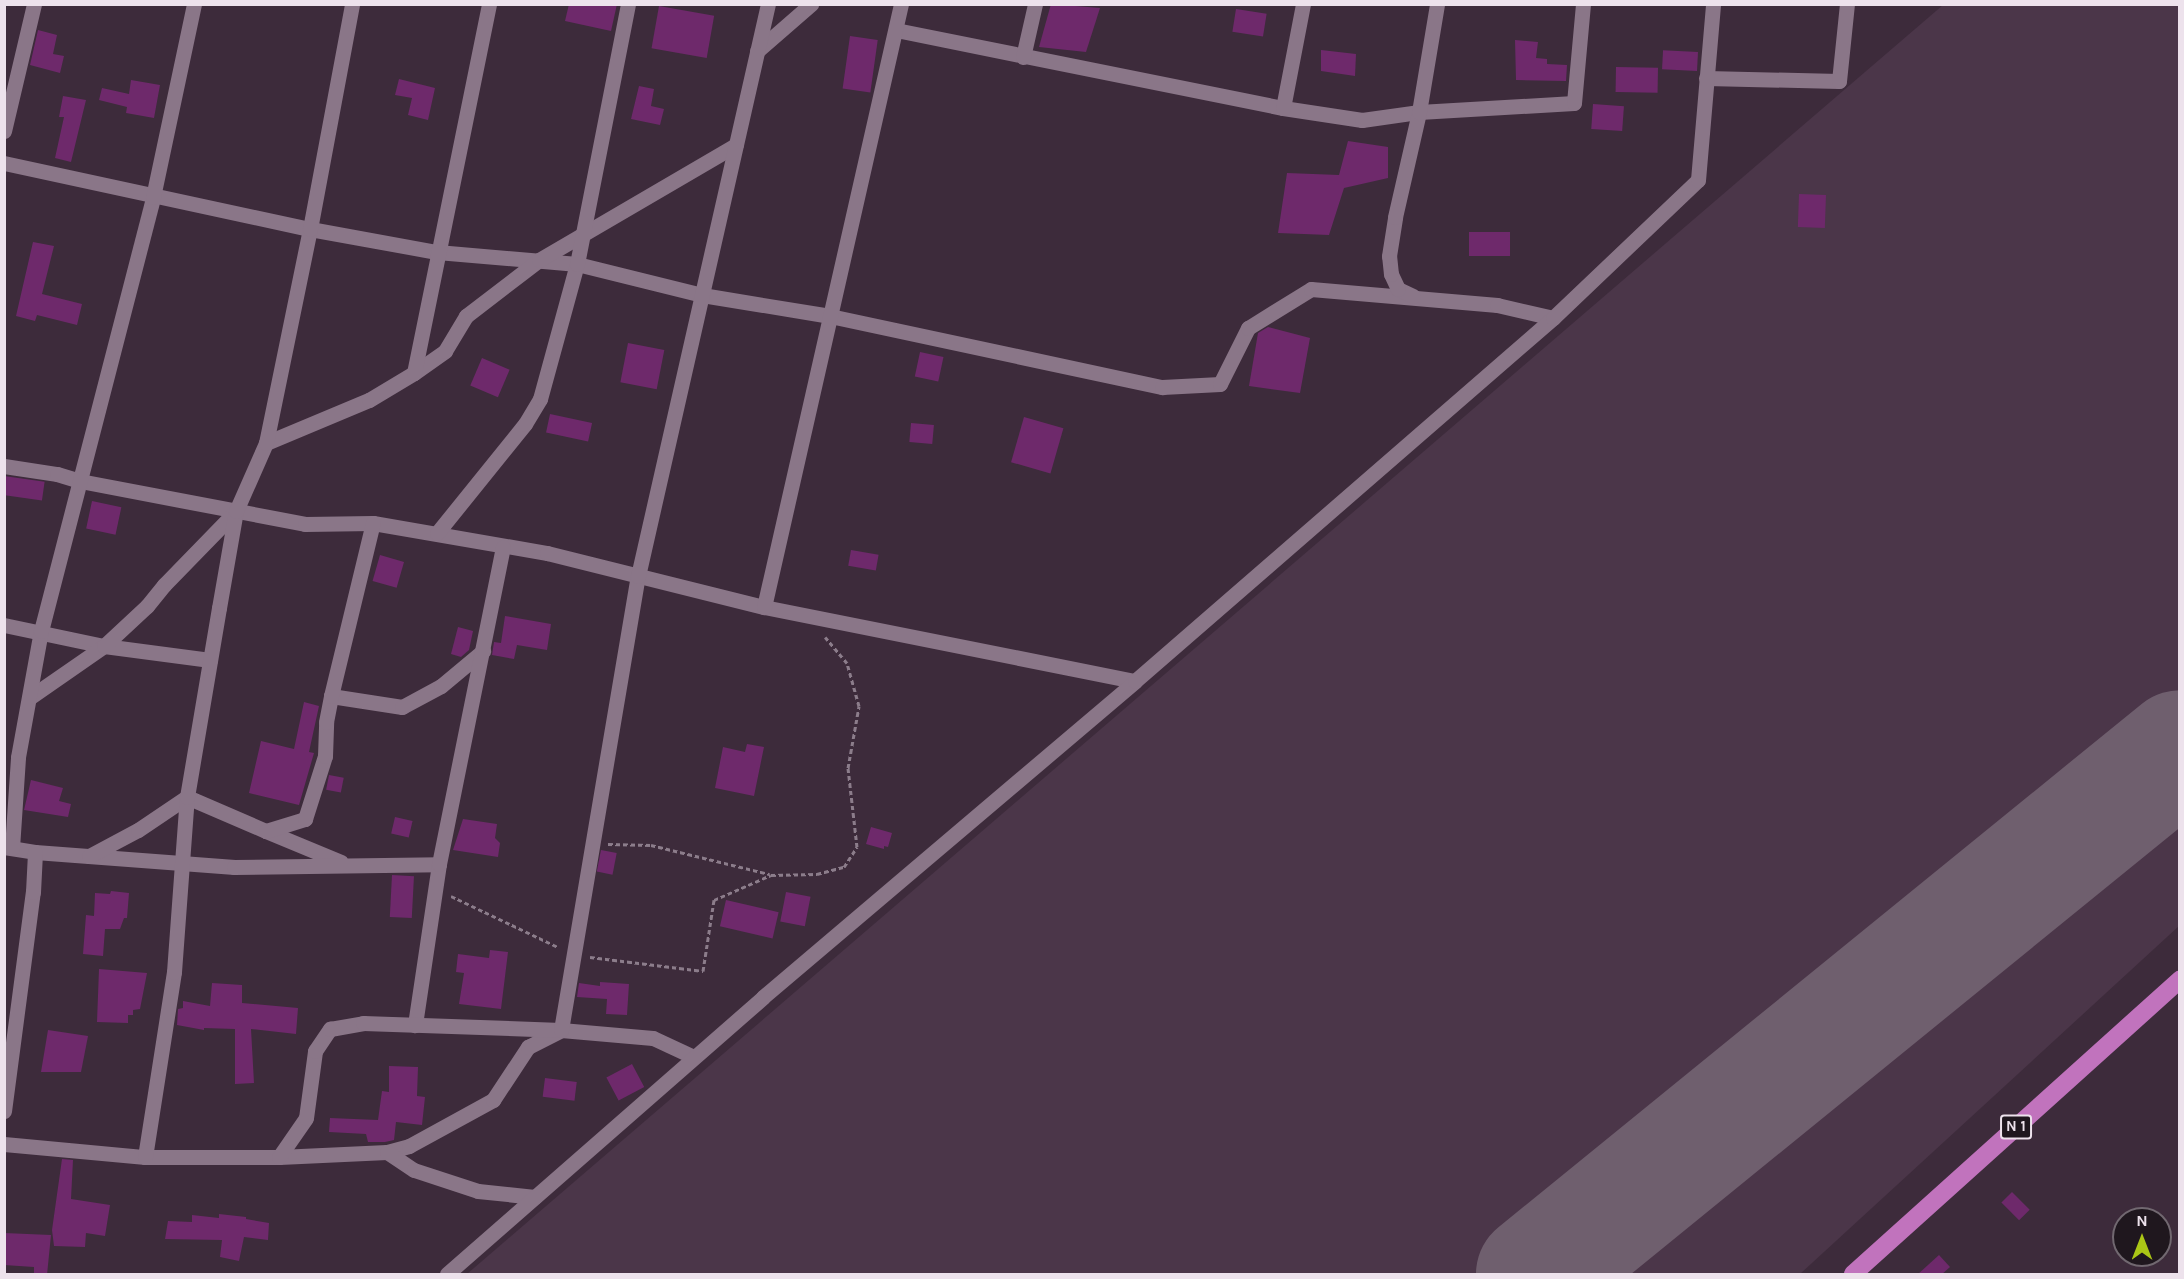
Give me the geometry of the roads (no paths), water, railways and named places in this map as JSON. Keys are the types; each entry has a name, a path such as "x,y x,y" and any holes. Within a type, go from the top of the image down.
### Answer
{"highway":[{"name":"N 1","path":"1853,1275 2180,980"}],"street":[{"path":"4,130 8,103 34,4"},
{"path":"194,4 153,197 41,631 29,698 11,755 8,847 35,852 234,867 439,864"},
{"path":"145,1157 174,972 187,797 210,660 237,511 266,443 310,229 351,4"},
{"path":"414,373 436,252 489,4"},
{"path":"437,533 525,424 540,399 577,264 628,4"},
{"path":"561,1030 638,576 768,4"},
{"path":"757,51 811,4"},
{"path":"764,607 902,4"},
{"path":"1023,57 1035,4"},
{"path":"1283,108 1302,4"},
{"path":"1437,4 1419,112 1395,217 1389,255 1391,274 1398,289 1410,296 1497,305 1553,318"},
{"path":"896,30 1283,108 1362,120 1419,112 1574,103 1583,4"},
{"path":"447,1275 694,1057 1135,681 1553,318 1698,180 1713,4"},
{"path":"1706,78 1839,81 1847,4"},
{"path":"266,443 369,400 414,373 445,351 466,316 539,260 736,145"},
{"path":"4,163 153,197 436,252 577,264 702,295 830,316 1162,387 1221,384 1248,328 1311,289 1497,305"},
{"path":"4,466 57,474 80,481 305,524 373,523 547,553 764,607 1135,681"},
{"path":"29,698 104,646 147,606 164,585 237,511"},
{"path":"266,831 305,819 325,756 326,722 331,696 373,523"},
{"path":"415,1025 439,864 503,547"},
{"path":"4,625 104,646 210,660"},
{"path":"331,696 402,706 441,686 483,651"},
{"path":"187,797 347,865"},
{"path":"89,856 138,830 187,797"},
{"path":"4,1110 33,892 35,852"},
{"path":"279,1157 306,1118 315,1051 330,1029 363,1023 561,1030 653,1038 694,1057"},
{"path":"4,1144 145,1157 279,1157 387,1152 409,1146 493,1100 528,1047 561,1030"},
{"path":"387,1152 414,1170 478,1191 535,1197"}]}
